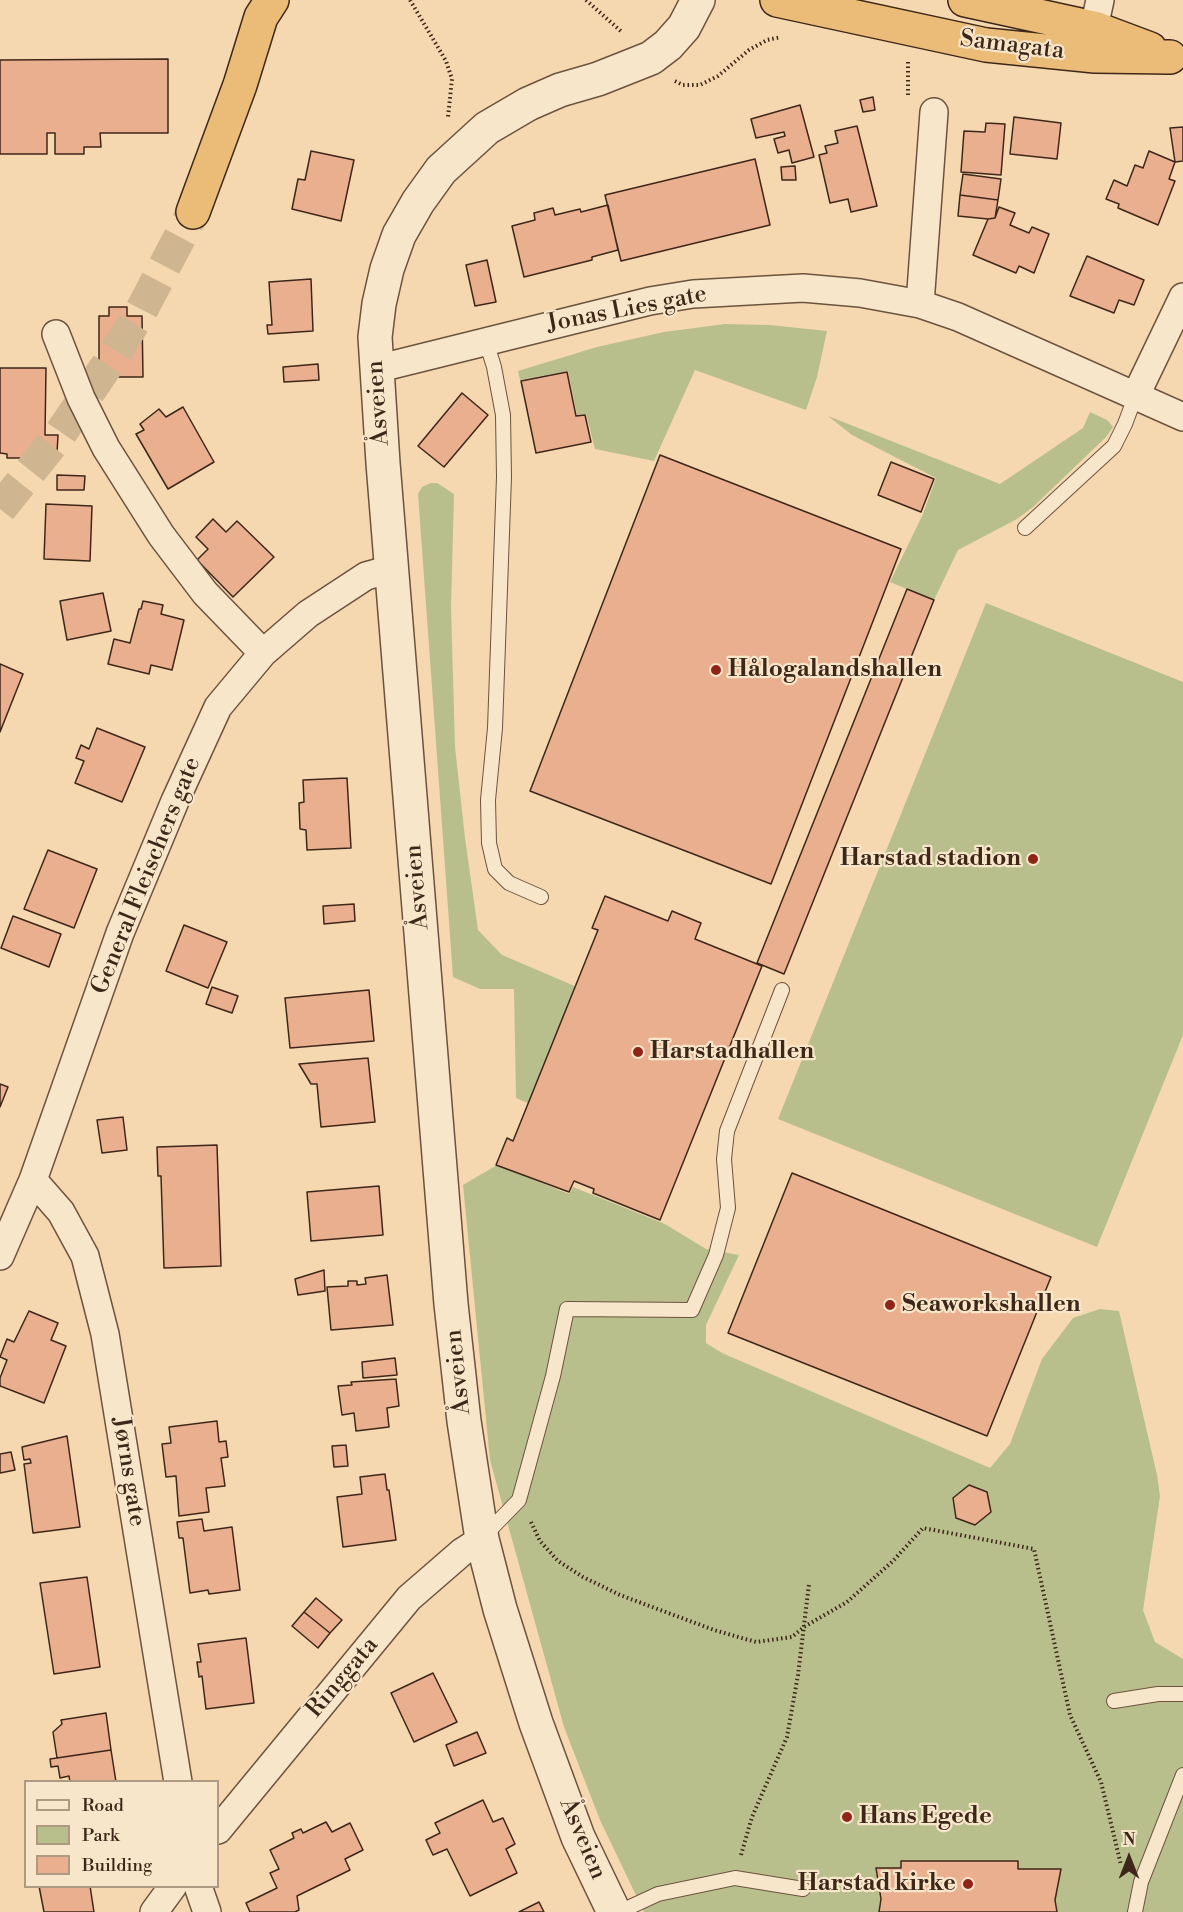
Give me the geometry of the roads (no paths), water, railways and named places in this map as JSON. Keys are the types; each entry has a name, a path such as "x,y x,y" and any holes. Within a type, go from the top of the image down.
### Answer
{"highway":[{"name":"Samagata","path":"777,0 986,45 1095,56 1177,58"},
{"name":"Samagata","path":"965,0 1097,14 1177,58"},
{"path":"193,212 240,85 264,6"}],"street":[{"name":"Åsveien","path":"614,1912 578,1837 536,1723 500,1609 482,1539 464,1421 451,1304 391,569 375,337 387,269 399,236 418,202 441,170 487,128 528,104 560,90 598,79 651,58 668,45 684,27 698,0"},
{"path":"920,304 934,112"},
{"name":"Jonas Lies gate","path":"376,369 650,301 693,294 803,288 860,293 920,304 958,317 1183,417"},
{"path":"1136,397 1183,297"},
{"path":"56,334 81,398 106,448 161,535 205,593 262,653"},
{"name":"General Fleischers gate","path":"0,1256 33,1180 120,933 175,801 218,707 262,653 308,614 366,576 391,569"},
{"name":"Jørns gate","path":"33,1180 61,1212 85,1256 105,1334 178,1780"},
{"name":"Ringgata","path":"219,1829 409,1598 462,1552 482,1539"},
{"path":"154,1912 172,1888"},
{"path":"198,1888 207,1912"}],"lane":[{"path":"486,341 494,367 503,415 504,477 495,728 488,800 489,843 495,869 509,882 541,897"},
{"path":"1025,528 1114,446 1136,397"},
{"path":"482,1539 519,1500 553,1376 567,1309 692,1310 716,1255 728,1208 724,1159 727,1131 782,990"},
{"path":"1114,1701 1158,1694 1183,1694"},
{"path":"1135,1912 1141,1882 1183,1775"},
{"path":"619,1912 658,1894 735,1878 803,1889"}],"tunnel":[{"path":"0,509 60,434 114,355 141,311 193,212"}],"place":[{"name":"Hålogalandshallen","path":"716,670"},
{"name":"Harstad stadion","path":"1033,859"},
{"name":"Harstadhallen","path":"638,1052"},
{"name":"Seaworkshallen","path":"890,1305"},
{"name":"Hans Egede","path":"847,1817"},
{"name":"Harstad kirke","path":"968,1884"}]}
